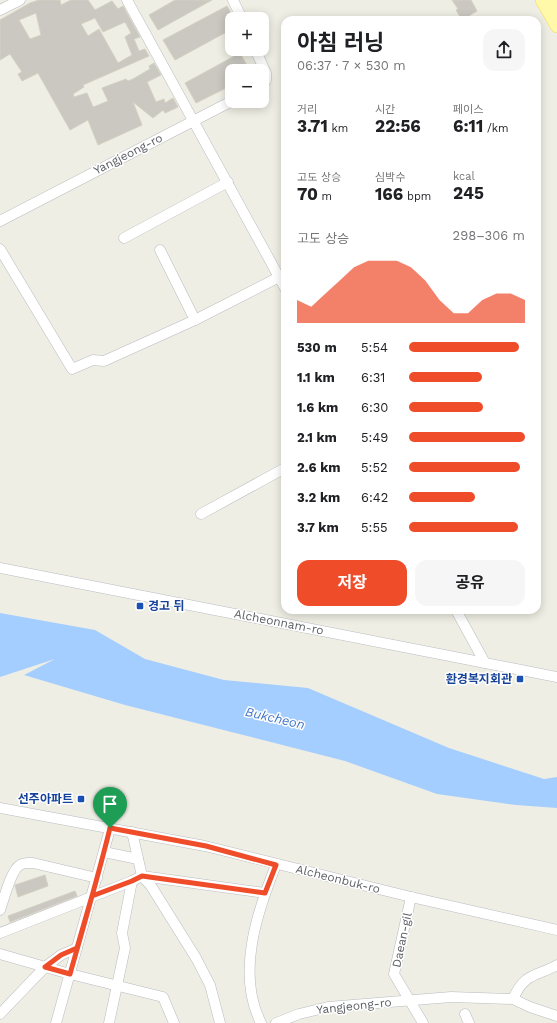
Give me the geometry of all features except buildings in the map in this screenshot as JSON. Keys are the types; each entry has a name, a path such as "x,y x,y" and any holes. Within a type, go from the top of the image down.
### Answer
{"main road":[{"path":"542,0 557,26"},
{"path":"553,0 557,7"}],"street":[{"path":"0,10 20,0"},
{"path":"127,0 281,274"},
{"path":"233,0 239,12"},
{"name":"Yangjeong-ro","path":"0,221 225,105"},
{"path":"124,238 228,182"},
{"path":"0,249 72,369 94,360 104,361 195,320 281,277"},
{"path":"160,250 195,320"},
{"path":"201,514 281,470"},
{"name":"Alcheonnam-ro","path":"0,568 557,676"},
{"path":"458,614 485,663"},
{"name":"Alcheonbuk-ro","path":"0,808 206,846 276,865 557,930"},
{"path":"56,1023 110,828"},
{"path":"132,832 142,876 151,886 196,958 210,985 220,1023"},
{"path":"104,852 138,859"},
{"path":"0,910 14,871 19,865 24,863 33,863 97,878"},
{"path":"261,1023 254,1010 250,975 253,942 265,893 276,865"},
{"path":"0,932 142,876 265,893"},
{"path":"109,1023 125,948 122,933 132,881"},
{"name":"Daean-gil","path":"411,897 394,974 423,1023"},
{"path":"0,1014 45,967 61,955 77,948"},
{"path":"0,954 70,974 163,996 174,1023"},
{"path":"557,965 527,979 519,987 513,998 530,1007 557,1016"},
{"name":"Yangjeong-ro","path":"276,1023 299,1014 328,1007 451,997 483,999 513,998"}],"water":[{"name":"Bukcheon","path":"0,613 95,630 145,659 224,680 308,688 449,748 544,779 557,777 557,808 516,805 437,794 345,761 125,705 24,675 55,659 0,677"}],"place":[{"name":"경고 뒤","path":"140,606"},
{"name":"환경복지회관","path":"520,679"},
{"name":"선주아파트","path":"81,799"}],"route":[{"path":"110,828 104,852 77,948 70,974 45,967 61,955 77,948 92,896 142,876 265,893 276,865 206,846 110,828"}]}
